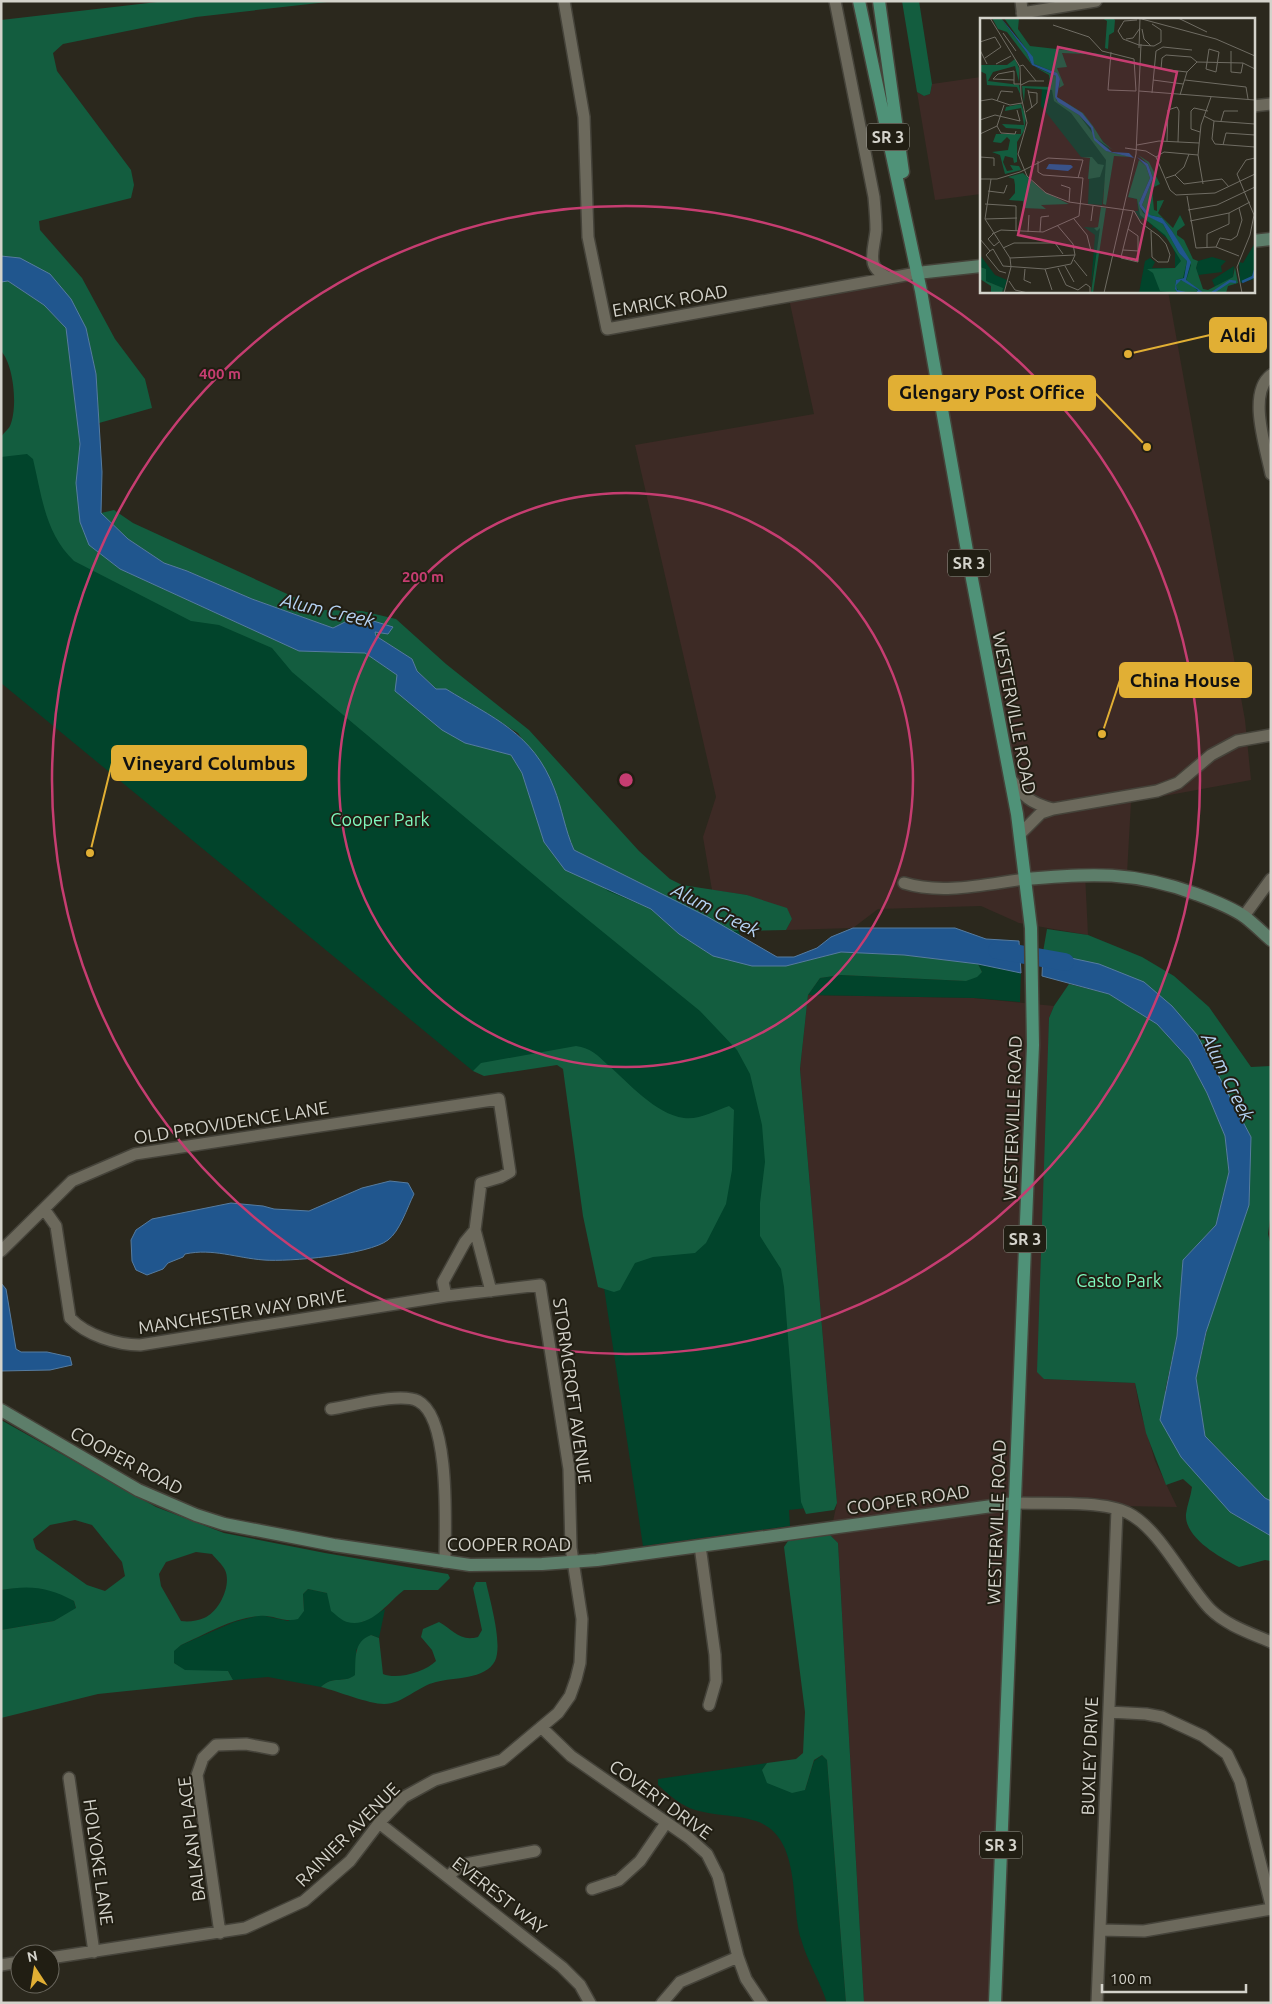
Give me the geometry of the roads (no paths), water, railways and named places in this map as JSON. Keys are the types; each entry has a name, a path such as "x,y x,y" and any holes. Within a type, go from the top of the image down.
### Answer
{"main road":[{"name":"WESTERVILLE ROAD","path":"859,1 917,273 1020,834 1031,928 1032,1045 995,2003"},
{"name":"WESTERVILLE ROAD","path":"879,1 917,273"}],"street":[{"name":"EMRICK ROAD","path":"564,1 584,116 588,237 607,329 917,273"},
{"path":"835,1 874,198 876,228 872,257 874,267 880,274 890,278"},
{"path":"1022,11 1096,1"},
{"path":"1254,106 1271,104"},
{"path":"1254,241 1271,239"},
{"path":"917,273 980,266"},
{"path":"1271,375 1260,388 1258,404 1271,474"},
{"path":"1020,834 1041,813 1053,809 1157,790 1178,783 1211,756 1237,741 1271,735"},
{"path":"1010,778 1026,798 1036,804 1053,809"},
{"path":"904,883 922,889 942,889 1074,875 1126,875 1170,884 1211,899 1244,916 1271,940"},
{"path":"1244,916 1271,879"},
{"name":"OLD PROVIDENCE LANE","path":"1,1251 72,1182 135,1154 498,1099 510,1172 481,1183 475,1230"},
{"name":"MANCHESTER WAY DRIVE","path":"44,1208 56,1226 70,1318 78,1327 124,1345 140,1345 446,1296 540,1286"},
{"path":"475,1230 491,1292"},
{"path":"446,1296 443,1282 465,1242 475,1230"},
{"name":"STORMCROFT AVENUE","path":"540,1286 569,1469 573,1562"},
{"path":"331,1409 401,1398 418,1401 431,1412 436,1428 445,1484 445,1562"},
{"name":"COOPER ROAD","path":"1,1410 138,1490 196,1515 224,1524 334,1545 445,1562 479,1565 573,1562 1014,1502"},
{"path":"1014,1502 1101,1506 1129,1513 1150,1531 1210,1609 1227,1622 1271,1642"},
{"name":"BUXLEY DRIVE","path":"1097,2003 1117,1510"},
{"path":"700,1546 716,1681 709,1705"},
{"name":"RAINIER AVENUE","path":"60,1957 244,1928 304,1902 350,1861 379,1823 404,1797 435,1780 502,1760 558,1713 570,1696 580,1663 582,1619 573,1562"},
{"path":"1100,1930 1144,1931 1271,1907 1240,1781 1227,1754 1203,1736 1162,1718 1146,1714 1109,1712"},
{"name":"COVERT DRIVE","path":"541,1727 571,1756 689,1838 707,1854 718,1876 738,1957 746,1979 762,2003"},
{"name":"BALKAN PLACE","path":"220,1932 197,1775 203,1758 216,1745 246,1744 273,1749"},
{"name":"HOLYOKE LANE","path":"69,1778 94,1952"},
{"name":"EVEREST WAY","path":"379,1823 562,1967 580,1985 590,2003"},
{"path":"592,1889 619,1880 640,1861 666,1823"},
{"path":"448,1877 460,1865 535,1851"},
{"path":"662,2003 680,1982 738,1957"}],"water":[{"path":"1,256 20,258 50,274 71,299 86,328 96,374 102,472 101,513 128,539 164,563 252,599 333,628 357,616 393,627 388,634 375,632 376,636 412,659 417,671 436,689 446,689 495,719 523,740 535,753 554,788 574,850 708,917 777,957 794,957 817,948 831,937 853,928 955,928 986,939 1019,941 1021,973 978,964 904,955 841,952 786,966 752,966 713,956 679,934 651,909 565,870 544,842 522,773 511,755 465,743 442,730 395,691 397,675 365,653 299,651 120,569 89,545 80,522 76,483 80,444 66,328 44,305 8,281 1,282"},
{"path":"1043,952 1099,964 1144,982 1172,1006 1197,1035 1251,1137 1249,1205 1206,1332 1196,1378 1205,1436 1265,1498 1271,1501 1271,1536 1230,1512 1181,1457 1160,1420 1177,1336 1183,1260 1216,1225 1229,1172 1225,1136 1207,1093 1189,1059 1157,1024 1109,994 1042,976"},
{"path":"390,1181 408,1183 414,1194 400,1225 392,1236 378,1245 364,1250 309,1259 275,1260 195,1252 185,1254 183,1257 168,1263 163,1269 147,1275 136,1270 132,1261 131,1240 136,1230 152,1219 231,1203 274,1209 309,1211 362,1188"},
{"path":"1,1283 6,1289 16,1349 21,1352 47,1352 70,1357 72,1365 50,1370 1,1371"}],"waterway":[{"name":"Alum Creek","path":"997,950 1065,962"}],"place":[{"name":"Aldi","path":"1128,354"},
{"name":"Glengary Post Office","path":"1147,447"},
{"name":"China House","path":"1102,734"},
{"name":"Vineyard Columbus","path":"90,853"}],"park label":[{"name":"Cooper Park","path":"380,819"},
{"name":"Casto Park","path":"1119,1280"}]}
